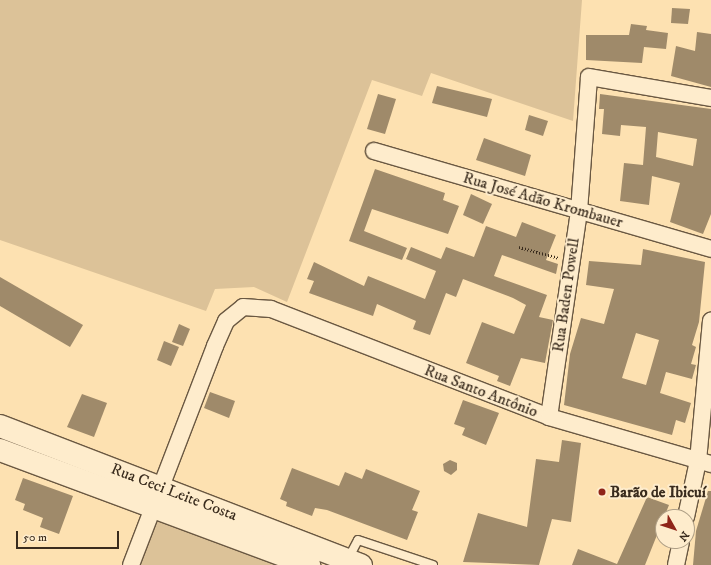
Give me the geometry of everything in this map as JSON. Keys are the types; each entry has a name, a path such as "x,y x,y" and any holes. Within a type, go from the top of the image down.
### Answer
{"street":[{"name":"Rua Baden Powell","path":"549,418 569,260 579,211 589,77 711,98"},
{"name":"Rua José Adão Krombauer","path":"374,151 711,249"},
{"name":"Rua Santo Antônio","path":"157,496 226,321 243,307 254,305 549,418 704,463"},
{"path":"689,509 704,463 711,321"},
{"name":"Rua Ceci Leite Costa","path":"0,426 309,565"},
{"name":"Rua Ceci Leite Costa","path":"0,450 157,496 352,563"},
{"path":"131,565 157,496"},
{"path":"676,565 679,549"}],"lane":[{"name":"Rua Ceci Leite Costa","path":"352,563 358,540 433,565"}],"path":[{"path":"519,247 569,260"}],"shaded area":[{"path":"0,0 582,0 573,121 431,73 422,96 372,80 287,302 254,287 215,289 206,311 0,240"},
{"path":"158,518 283,565 140,565"}],"building":[{"path":"672,8 690,9 688,24 671,23"},
{"path":"631,24 647,26 646,30 668,33 666,49 644,47 642,63 586,60 586,35 629,35"},
{"path":"697,32 711,34 711,87 671,76 676,46 695,51"},
{"path":"437,86 492,99 487,117 432,103"},
{"path":"378,94 396,99 385,134 367,129"},
{"path":"600,94 711,109 711,214 703,234 670,222 680,183 652,176 649,205 620,201 624,163 643,165 646,127 621,125 620,136 602,134 604,109 599,109","holes":["658,132 697,139 693,166 656,157"]},
{"path":"529,115 548,121 543,136 525,130"},
{"path":"484,138 531,155 525,176 476,160"},
{"path":"375,169 445,193 443,200 459,206 448,234 372,209 364,231 407,248 402,260 349,241"},
{"path":"471,194 492,204 483,224 463,215"},
{"path":"522,222 556,235 546,260 558,264 556,274 502,255 494,276 547,295 539,317 553,320 545,363 521,358 510,386 497,381 499,376 466,363 482,322 514,334 526,305 513,298 463,279 456,297 446,293 430,335 413,329 416,321 377,304 373,316 309,293 314,281 307,279 314,262 364,286 368,276 425,299 436,271 406,259 411,247 441,259 446,247 474,257 486,226 516,237"},
{"path":"643,249 705,262 699,322 692,345 696,347 691,364 696,365 692,379 666,372 660,393 691,403 685,423 676,420 672,435 564,405 570,354 581,318 604,324 614,289 586,285 589,261 641,265","holes":["636,333 659,340 646,385 622,378"]},
{"path":"0,277 83,325 70,347 0,306"},
{"path":"179,324 190,329 183,346 172,342"},
{"path":"164,341 179,347 171,366 157,360"},
{"path":"210,392 235,401 229,418 204,408"},
{"path":"82,394 107,403 94,437 67,427"},
{"path":"463,400 499,413 486,445 462,435 465,428 454,424"},
{"path":"562,440 581,443 571,522 552,519 539,565 463,562 478,513 527,527 536,459 559,462"},
{"path":"450,460 457,463 457,470 451,475 444,471 443,464"},
{"path":"292,468 339,486 345,472 362,479 366,469 420,491 412,510 418,512 407,540 327,510 315,508 312,516 286,506 287,502 280,499"},
{"path":"23,478 73,496 59,534 40,527 43,518 23,510 25,504 15,500"},
{"path":"708,491 711,491 711,565 693,565 696,531"},
{"path":"647,497 669,505 667,509 655,509 655,540 645,565 572,565 578,549 617,564"}],"place":[{"name":"Barão de Ibicuí","path":"602,492"}]}
